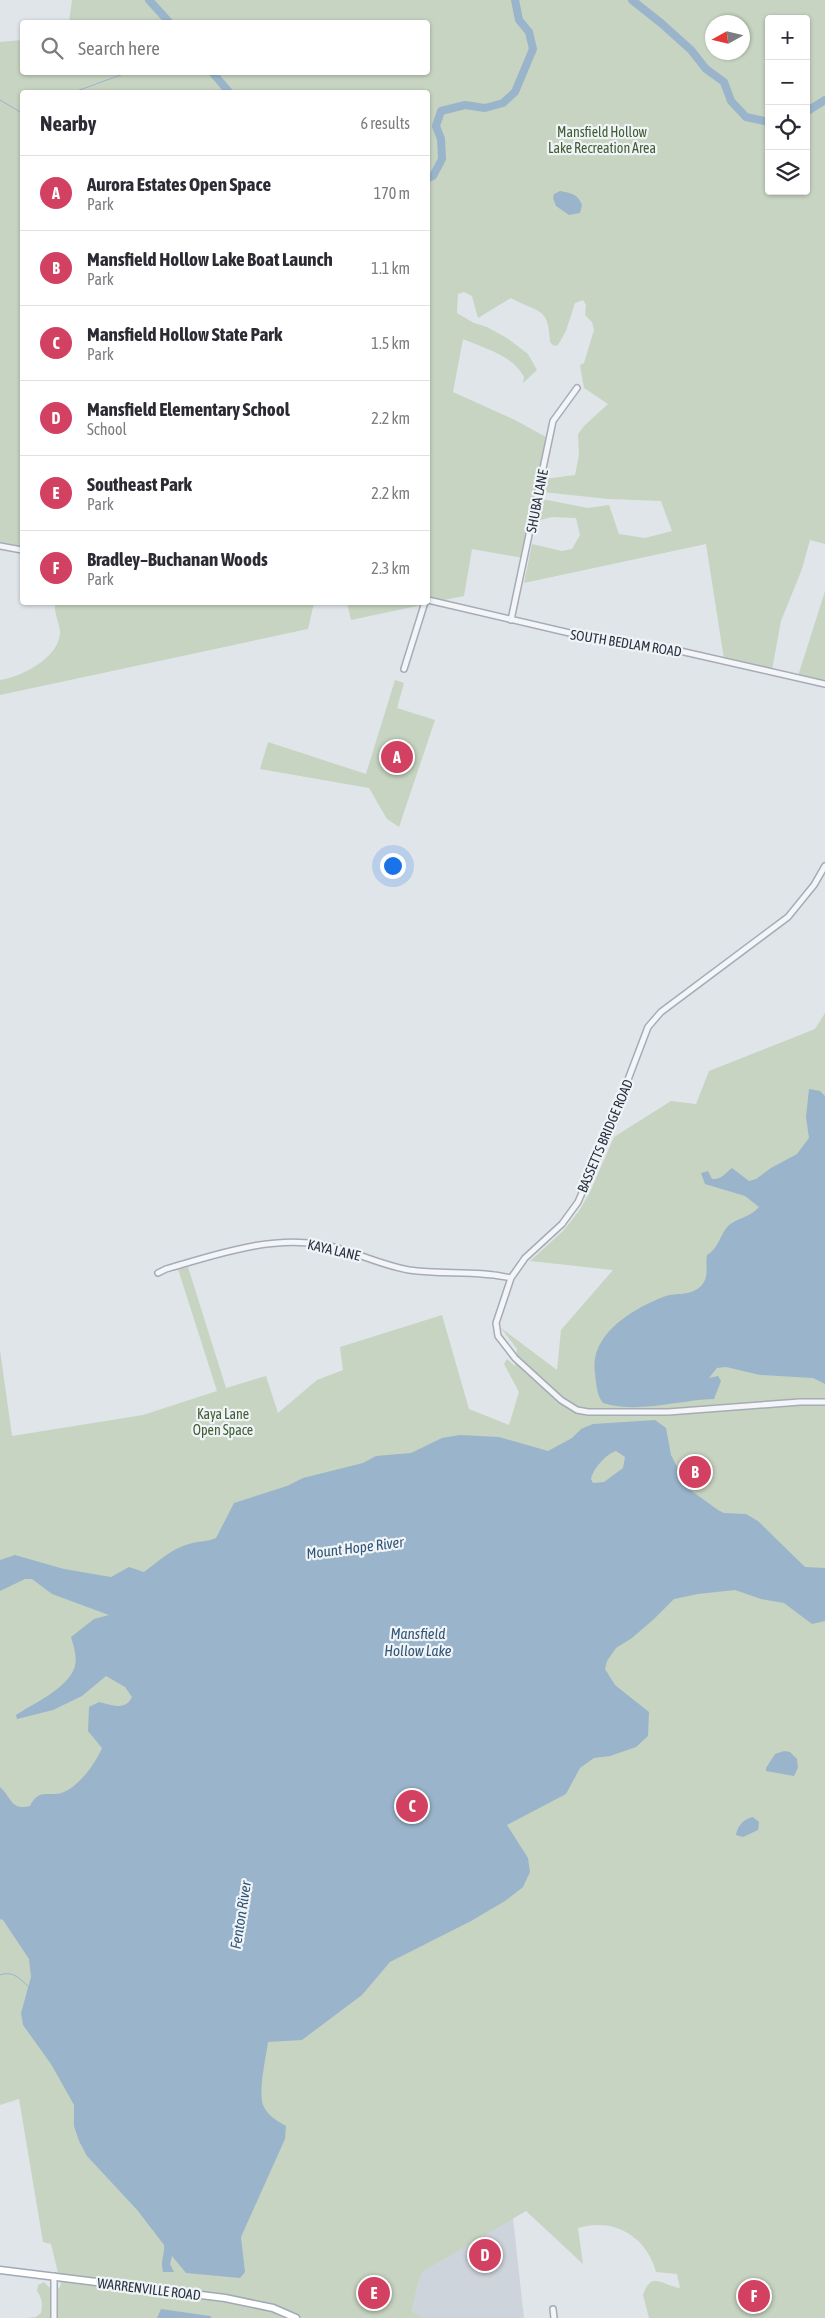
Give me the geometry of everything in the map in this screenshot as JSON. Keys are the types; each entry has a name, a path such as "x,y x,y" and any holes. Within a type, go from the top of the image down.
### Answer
{"main road":[{"name":"WARRENVILLE ROAD","path":"0,2270 225,2298 273,2308 296,2318"}],"street":[{"name":"SHUBA LANE","path":"511,620 553,420 577,388"},
{"path":"0,546 20,550"},
{"name":"SOUTH BEDLAM ROAD","path":"430,602 630,646 680,651 825,684"},
{"path":"404,669 425,605"},
{"name":"BASSETTS BRIDGE ROAD","path":"825,866 814,885 788,917 661,1012 648,1027 605,1140 578,1202 562,1224 525,1258 511,1278 496,1323 498,1336 503,1345 562,1400 577,1410 593,1413 668,1412 788,1402 825,1402"},
{"name":"KAYA LANE","path":"158,1273 166,1269 246,1248 272,1243 303,1242 354,1253 409,1270 485,1273 511,1278"},
{"path":"54,2276 54,2318"},
{"path":"553,2309 554,2318"}],"shaded area":[{"path":"513,2218 524,2318 423,2318 412,2311 419,2280 424,2271"}],"green space":[{"name":"Mansfield Hollow Lake Recreation Area","path":"72,0 825,0 825,544 810,540 802,569 781,621 772,670 724,659 706,544 524,583 532,544 562,551 572,549 580,535 576,518 552,517 537,521 542,499 588,508 609,505 619,534 645,538 672,531 661,501 608,499 543,492 544,479 575,475 579,455 578,434 608,404 584,388 580,365 584,363 594,330 592,322 585,315 586,305 583,300 575,303 566,331 558,345 554,346 550,342 547,322 541,312 536,309 511,298 478,318 472,296 464,292 458,294 457,313 507,338 528,354 537,370 523,383 524,377 513,363 498,353 463,339 453,392 515,420 546,437 523,558 472,549 464,596 444,600 430,596 430,90 20,90 20,546 0,542 0,42 20,40 20,75 430,75 430,20 69,20"},
{"path":"825,591 825,680 798,676"},
{"path":"55,605 314,605 308,629 0,695 0,680 18,675 38,665 53,650 58,642 60,633"},
{"path":"347,605 422,605 351,620"},
{"path":"395,680 404,683 397,708 435,720 399,827 387,819 369,788 260,769 268,742 366,774"},
{"name":"Kaya Lane Open Space","path":"825,1013 825,2318 649,2318 643,2295 650,2283 658,2281 680,2288 677,2274 656,2272 652,2259 637,2239 627,2232 604,2225 578,2228 583,2264 526,2211 424,2271 419,2280 412,2311 423,2318 26,2318 36,2317 41,2313 42,2304 37,2291 38,2285 44,2282 51,2289 59,2288 61,2285 51,2244 43,2242 19,2099 0,2105 0,1350 12,1436 143,1415 217,1391 178,1269 188,1267 226,1388 266,1376 278,1413 317,1380 343,1370 340,1347 442,1315 469,1409 509,1425 519,1392 504,1364 507,1359 515,1366 517,1349 501,1328 557,1370 561,1330 613,1270 530,1261 563,1231 579,1211 590,1192 614,1137 671,1101 696,1104 709,1071 815,1029"}],"water":[{"path":"560,191 571,193 578,198 582,205 580,213 569,215 556,206 553,198 554,194"},
{"path":"809,1089 820,1091 825,1096 825,1384 813,1378 760,1375 726,1367 717,1368 709,1378 718,1376 721,1381 714,1399 644,1407 617,1406 603,1403 597,1389 595,1359 599,1346 606,1335 639,1308 668,1296 691,1292 700,1287 706,1276 707,1255 714,1249 725,1230 732,1223 752,1213 759,1207 745,1196 705,1184 701,1173 708,1171 712,1179 715,1179 721,1177 732,1168 749,1181 756,1179 771,1168 797,1154 809,1138 806,1117"},
{"name":"Mansfield Hollow Lake","path":"655,1420 666,1428 671,1455 689,1489 724,1513 746,1514 758,1521 805,1567 825,1568 825,1621 812,1624 784,1603 761,1599 735,1590 698,1594 674,1599 632,1638 616,1648 607,1661 605,1669 615,1685 649,1712 648,1736 636,1747 610,1756 594,1758 580,1768 566,1794 507,1825 528,1858 530,1872 523,1887 505,1901 471,1921 390,1962 362,1995 302,2040 268,2042 261,2091 263,2105 270,2115 286,2126 285,2139 241,2237 245,2272 240,2278 186,2273 172,2256 170,2264 174,2272 163,2272 164,2245 138,2211 87,2156 74,2126 74,2105 51,2064 23,2025 21,2013 31,1977 29,1959 3,1920 0,1919 0,1787 12,1802 19,1807 30,1806 41,1795 59,1794 70,1789 86,1773 102,1748 88,1731 89,1707 99,1702 122,1706 132,1697 125,1687 106,1676 82,1696 53,1710 17,1719 16,1715 56,1690 70,1677 76,1661 71,1637 94,1619 109,1615 52,1594 32,1579 25,1579 0,1591 0,1560 15,1555 64,1569 111,1577 129,1567 144,1572 165,1556 183,1546 216,1538 234,1503 287,1486 303,1478 363,1463 376,1456 411,1453 442,1438 460,1435 499,1437 548,1451 572,1438 581,1429 593,1424","holes":["616,1451 625,1457 623,1468 604,1482 593,1483 591,1479 594,1471 608,1455"]},
{"path":"784,1751 790,1752 797,1759 798,1768 794,1776 766,1771 775,1754"},
{"path":"753,1817 759,1822 758,1830 743,1837 736,1835 742,1823"},
{"path":"161,2309 210,2316 212,2318 157,2318"}],"waterway":[{"path":"149,0 167,20"},
{"path":"430,177 433,176 442,159 441,139 436,126 441,111 465,105 485,108 503,103 515,92 533,49 529,32 519,20 515,0"},
{"path":"632,0 691,50 706,69 724,82 731,101 746,117 765,121"},
{"path":"80,90 121,75"},
{"path":"215,75 227,90"},
{"path":"0,100 20,112"},
{"path":"810,109 825,100"},
{"path":"0,1975 13,1974 29,1987"}],"place":[{"name":"Aurora Estates Open Space","path":"397,757"},
{"name":"Mansfield Hollow Lake Boat Launch","path":"695,1472"},
{"name":"Mansfield Hollow State Park","path":"412,1806"},
{"name":"Mansfield Elementary School","path":"485,2255"},
{"name":"Southeast Park","path":"374,2293"},
{"name":"Bradley–Buchanan Woods","path":"754,2296"}],"water label":[{"name":"Mount Hope River","path":"355,1548"},
{"name":"Fenton River","path":"241,1915"}]}
